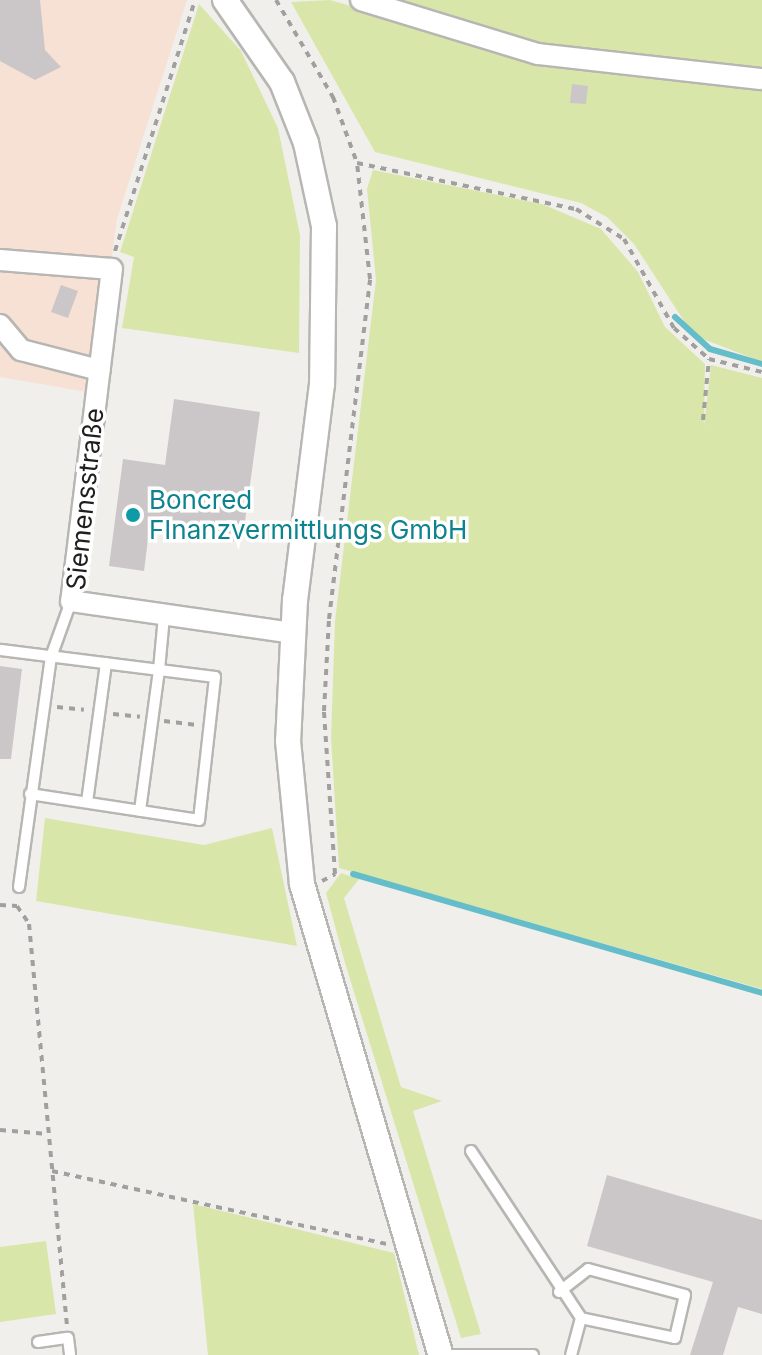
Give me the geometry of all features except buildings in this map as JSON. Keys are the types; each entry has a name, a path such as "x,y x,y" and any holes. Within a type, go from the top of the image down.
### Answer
{"street":[{"path":"225,0 282,82 306,143 324,226 322,384 293,633 288,754 302,884 441,1355"},
{"path":"361,0 538,54 762,79"},
{"path":"0,260 112,269"},
{"name":"Siemensstraße","path":"112,269 71,601 293,633"},
{"name":"Siemensstraße","path":"0,325 21,350 99,370"}],"lane":[{"path":"19,887 51,657 71,601"},
{"path":"140,811 164,616"},
{"path":"1,650 215,677 199,820 30,794"},
{"path":"87,802 106,663"},
{"path":"471,1151 559,1292 581,1318 675,1338 685,1295 588,1269 559,1292"},
{"path":"571,1355 581,1318"},
{"path":"38,1342 68,1338 70,1355"},
{"path":"441,1355 533,1355"}],"path":[{"path":"112,269 195,0"},
{"path":"276,0 333,97 357,163 370,279 332,590 324,711 335,874 302,884"},
{"path":"357,163 539,198 609,226 624,239 674,328 709,359 762,372"},
{"path":"703,420 709,359"},
{"path":"321,589 332,590"},
{"path":"44,705 210,727"},
{"path":"0,905 17,906 29,924 68,1338"},
{"path":"0,1130 48,1134"},
{"path":"52,1171 412,1249"}],"shaded area":[{"path":"0,0 187,0 117,219 93,393 0,377"}],"green space":[{"path":"330,0 552,65 762,85 762,362 693,335 634,244 607,217 581,203 375,152 291,2"},
{"path":"380,0 762,0 762,72 543,46"},
{"path":"199,4 241,51 278,128 300,235 299,353 122,328 134,257 120,252"},
{"path":"373,170 542,204 601,229 638,272 665,327 705,364 704,426 711,365 762,378 762,989 339,868 331,738 335,621 376,280 367,189"},
{"path":"45,818 204,845 272,828 297,946 36,901"},
{"path":"341,873 359,879 344,898 401,1087 442,1101 413,1111 481,1334 461,1338 345,963 326,893"},
{"path":"193,1204 394,1253 419,1355 208,1355"},
{"path":"46,1241 56,1314 0,1322 0,1247"}],"waterway":[{"path":"675,317 710,349 762,364"},
{"path":"353,874 762,993"}],"place":[{"name":"Boncred FInanzvermittlungs GmbH","path":"133,515"}]}
